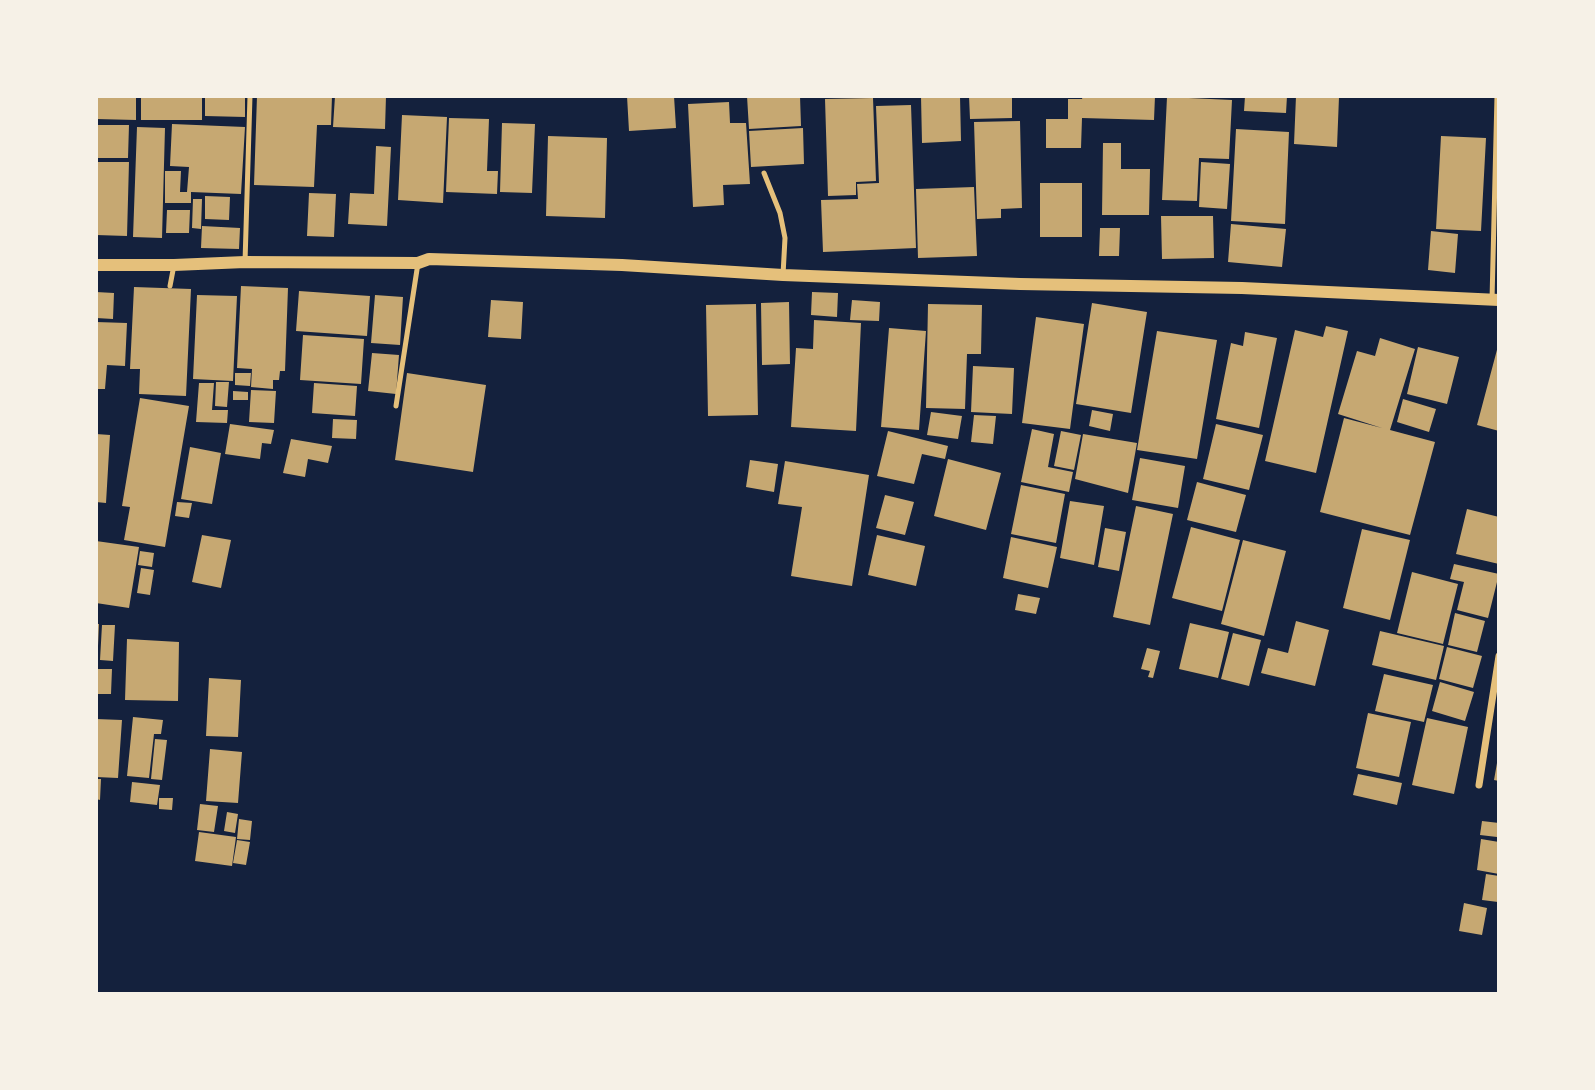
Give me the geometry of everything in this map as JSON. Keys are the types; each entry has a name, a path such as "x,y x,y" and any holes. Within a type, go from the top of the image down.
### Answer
{"street":[{"path":"96,265 418,263 429,259 622,265 783,275 1020,284 1242,288 1495,300"},
{"path":"1479,785 1499,656"}],"lane":[{"path":"245,262 250,96"},
{"path":"1495,300 1497,96"},
{"path":"764,173 780,213 785,238 783,275"},
{"path":"396,406 418,263"},
{"path":"170,286 174,265"}],"building":[{"path":"97,96 136,96 136,120 96,119"},
{"path":"141,96 202,96 202,120 141,120"},
{"path":"205,96 245,96 245,117 205,116"},
{"path":"257,96 332,96 331,125 317,125 314,187 254,185"},
{"path":"335,96 386,96 385,129 333,127"},
{"path":"627,96 674,96 676,128 629,131"},
{"path":"747,96 800,96 801,126 749,129"},
{"path":"921,96 960,96 961,141 922,143"},
{"path":"969,96 1012,96 1012,118 970,119"},
{"path":"1083,96 1155,96 1154,120 1082,118 1081,148 1046,148 1046,119 1068,119 1068,99 1082,99"},
{"path":"1245,96 1287,96 1286,113 1244,111"},
{"path":"1296,96 1339,97 1337,147 1294,144"},
{"path":"1167,97 1232,100 1229,159 1199,158 1197,201 1162,200"},
{"path":"873,98 876,181 856,182 856,195 828,196 825,99"},
{"path":"729,102 730,123 746,123 750,184 723,185 724,205 693,207 688,104"},
{"path":"911,105 916,248 823,252 821,200 858,199 857,184 879,183 876,106"},
{"path":"402,115 447,117 443,203 398,200"},
{"path":"449,118 489,119 487,171 498,171 497,194 446,192"},
{"path":"1020,121 1022,208 1001,209 1001,218 977,219 974,122"},
{"path":"502,123 535,124 532,193 500,192"},
{"path":"172,124 245,127 241,194 191,192 191,203 165,203 165,171 181,171 180,192 187,192 189,167 170,166"},
{"path":"96,125 129,125 128,158 96,158"},
{"path":"137,127 165,128 162,238 133,237"},
{"path":"803,128 804,164 751,167 749,131"},
{"path":"1236,129 1289,132 1285,224 1231,221"},
{"path":"548,136 607,138 605,218 546,216"},
{"path":"1441,136 1486,138 1481,231 1436,229"},
{"path":"1103,143 1121,143 1121,169 1150,169 1149,215 1102,215"},
{"path":"376,146 391,147 387,226 348,224 350,193 374,194"},
{"path":"96,162 129,162 127,236 96,235"},
{"path":"1201,162 1230,164 1227,209 1199,207"},
{"path":"1040,183 1082,183 1082,237 1040,237"},
{"path":"974,187 977,256 918,258 916,189"},
{"path":"309,193 336,194 334,237 307,236"},
{"path":"205,196 230,197 229,220 205,219"},
{"path":"193,199 202,199 201,229 192,228"},
{"path":"167,210 190,210 189,233 166,233"},
{"path":"1161,216 1213,216 1214,258 1162,259"},
{"path":"1231,224 1286,229 1282,267 1228,262"},
{"path":"202,226 240,228 239,249 201,248"},
{"path":"1100,228 1120,228 1119,256 1099,256"},
{"path":"1431,231 1458,234 1455,273 1428,270"},
{"path":"241,286 288,288 285,371 280,371 279,380 273,380 273,389 251,387 252,369 237,368"},
{"path":"134,287 191,289 186,396 139,394 140,369 130,369"},
{"path":"299,291 370,296 367,336 296,331"},
{"path":"96,292 114,293 113,319 96,318"},
{"path":"812,292 838,293 837,317 811,315"},
{"path":"197,295 237,296 233,381 193,379"},
{"path":"375,295 403,297 400,345 371,343"},
{"path":"491,300 523,302 521,339 488,337"},
{"path":"852,300 880,302 879,321 850,320"},
{"path":"789,302 790,364 762,365 761,303"},
{"path":"1092,303 1147,312 1131,413 1076,404"},
{"path":"756,304 758,415 708,416 706,305"},
{"path":"928,304 982,305 981,354 967,354 965,409 926,408"},
{"path":"1036,317 1084,324 1070,429 1022,423"},
{"path":"814,320 861,323 856,431 791,427 796,348 813,349"},
{"path":"96,322 127,323 125,366 107,365 105,389 96,389"},
{"path":"1326,326 1348,331 1316,473 1265,461 1295,330 1323,337"},
{"path":"889,328 926,331 919,430 881,427"},
{"path":"1157,331 1217,340 1197,459 1137,450"},
{"path":"1245,332 1277,338 1259,428 1216,419 1231,343 1243,346"},
{"path":"303,335 364,339 361,384 300,380"},
{"path":"1380,338 1415,349 1390,430 1435,442 1410,535 1320,512 1344,418 1382,428 1338,414 1357,351 1375,356"},
{"path":"1499,346 1499,431 1477,425"},
{"path":"1418,347 1459,357 1447,404 1407,394"},
{"path":"372,353 399,355 396,394 368,391"},
{"path":"973,366 1014,368 1012,414 971,412"},
{"path":"235,373 251,373 250,386 235,385"},
{"path":"407,373 486,385 473,472 395,460"},
{"path":"216,382 229,382 227,407 215,406"},
{"path":"199,383 214,383 212,410 228,410 227,423 196,422"},
{"path":"314,383 357,386 355,416 312,413"},
{"path":"251,390 276,391 274,423 249,422"},
{"path":"233,391 248,392 248,400 233,400"},
{"path":"140,398 189,406 165,547 124,540 130,507 122,506"},
{"path":"1403,399 1436,409 1429,432 1397,422"},
{"path":"1092,410 1113,414 1110,431 1089,426"},
{"path":"931,412 962,416 958,439 927,435"},
{"path":"974,415 996,416 993,444 971,442"},
{"path":"333,419 357,420 356,439 332,438"},
{"path":"230,424 274,430 271,444 262,443 260,459 225,454"},
{"path":"1216,424 1263,435 1249,490 1203,479"},
{"path":"1032,429 1054,434 1048,467 1073,472 1069,492 1021,482"},
{"path":"888,431 948,446 945,459 922,454 914,484 877,476"},
{"path":"1061,431 1081,435 1074,470 1054,466"},
{"path":"96,434 110,435 106,503 96,502"},
{"path":"1083,434 1137,443 1128,493 1075,479"},
{"path":"291,439 332,446 328,463 308,459 305,477 283,473"},
{"path":"190,447 221,453 212,504 181,499"},
{"path":"1140,458 1185,466 1178,508 1132,500"},
{"path":"948,459 1001,473 986,530 934,516"},
{"path":"750,460 778,464 774,492 746,487"},
{"path":"785,461 869,475 852,586 791,576 802,507 778,504"},
{"path":"1197,482 1246,495 1236,532 1187,520"},
{"path":"1021,485 1065,494 1056,543 1011,534"},
{"path":"885,495 914,502 905,535 876,528"},
{"path":"1070,501 1104,506 1094,565 1060,558"},
{"path":"177,502 192,503 189,518 175,516"},
{"path":"1136,506 1173,514 1150,625 1113,617"},
{"path":"1467,509 1499,517 1499,564 1456,554"},
{"path":"1191,527 1240,540 1222,611 1172,598"},
{"path":"1105,528 1126,532 1119,571 1098,567"},
{"path":"1362,529 1410,540 1390,620 1343,608"},
{"path":"202,535 231,540 221,588 192,582"},
{"path":"877,535 925,546 916,586 868,575"},
{"path":"1011,537 1057,547 1048,588 1003,578"},
{"path":"1243,540 1286,551 1264,636 1221,624"},
{"path":"96,541 139,547 129,608 96,603"},
{"path":"140,551 154,553 152,567 138,565"},
{"path":"1454,564 1499,574 1488,618 1457,610 1464,582 1450,579"},
{"path":"141,568 154,570 150,595 137,593"},
{"path":"1412,572 1458,584 1443,644 1397,633"},
{"path":"1018,594 1040,598 1036,614 1015,610"},
{"path":"1455,613 1485,621 1477,652 1448,645"},
{"path":"1296,621 1329,630 1315,686 1261,673 1268,648 1288,653"},
{"path":"1190,623 1229,632 1218,678 1179,669"},
{"path":"96,624 99,624 98,646 96,646"},
{"path":"102,625 115,625 113,661 100,660"},
{"path":"1380,631 1444,646 1436,680 1372,665"},
{"path":"1233,633 1261,640 1249,686 1221,679"},
{"path":"127,639 179,642 178,701 125,700"},
{"path":"1447,647 1482,656 1473,688 1439,679"},
{"path":"1147,648 1160,651 1153,678 1148,677 1150,671 1141,669"},
{"path":"96,669 112,669 111,694 96,694"},
{"path":"1384,674 1433,685 1424,722 1375,711"},
{"path":"209,678 241,680 238,737 206,736"},
{"path":"1440,682 1474,692 1465,721 1432,711"},
{"path":"1368,713 1411,722 1399,777 1356,768"},
{"path":"133,717 163,720 161,734 154,734 149,778 127,776"},
{"path":"1427,718 1468,727 1454,794 1412,785"},
{"path":"96,719 122,720 118,778 96,777"},
{"path":"155,739 167,740 162,780 151,779"},
{"path":"210,749 242,752 238,803 206,801"},
{"path":"1499,763 1499,781 1494,780"},
{"path":"1358,774 1402,783 1397,805 1353,795"},
{"path":"96,779 101,779 100,800 96,799"},
{"path":"132,782 160,785 157,805 130,802"},
{"path":"159,798 173,798 172,810 159,809"},
{"path":"200,804 218,806 214,832 197,830"},
{"path":"227,812 238,814 235,833 224,831"},
{"path":"239,819 252,821 250,840 237,839"},
{"path":"1482,821 1499,823 1497,837 1480,835"},
{"path":"199,832 236,837 232,866 195,861"},
{"path":"1481,839 1499,842 1499,874 1477,870"},
{"path":"237,840 250,842 246,865 233,863"},
{"path":"1486,874 1499,876 1498,902 1482,900"},
{"path":"1464,903 1487,908 1482,935 1459,931"}]}
